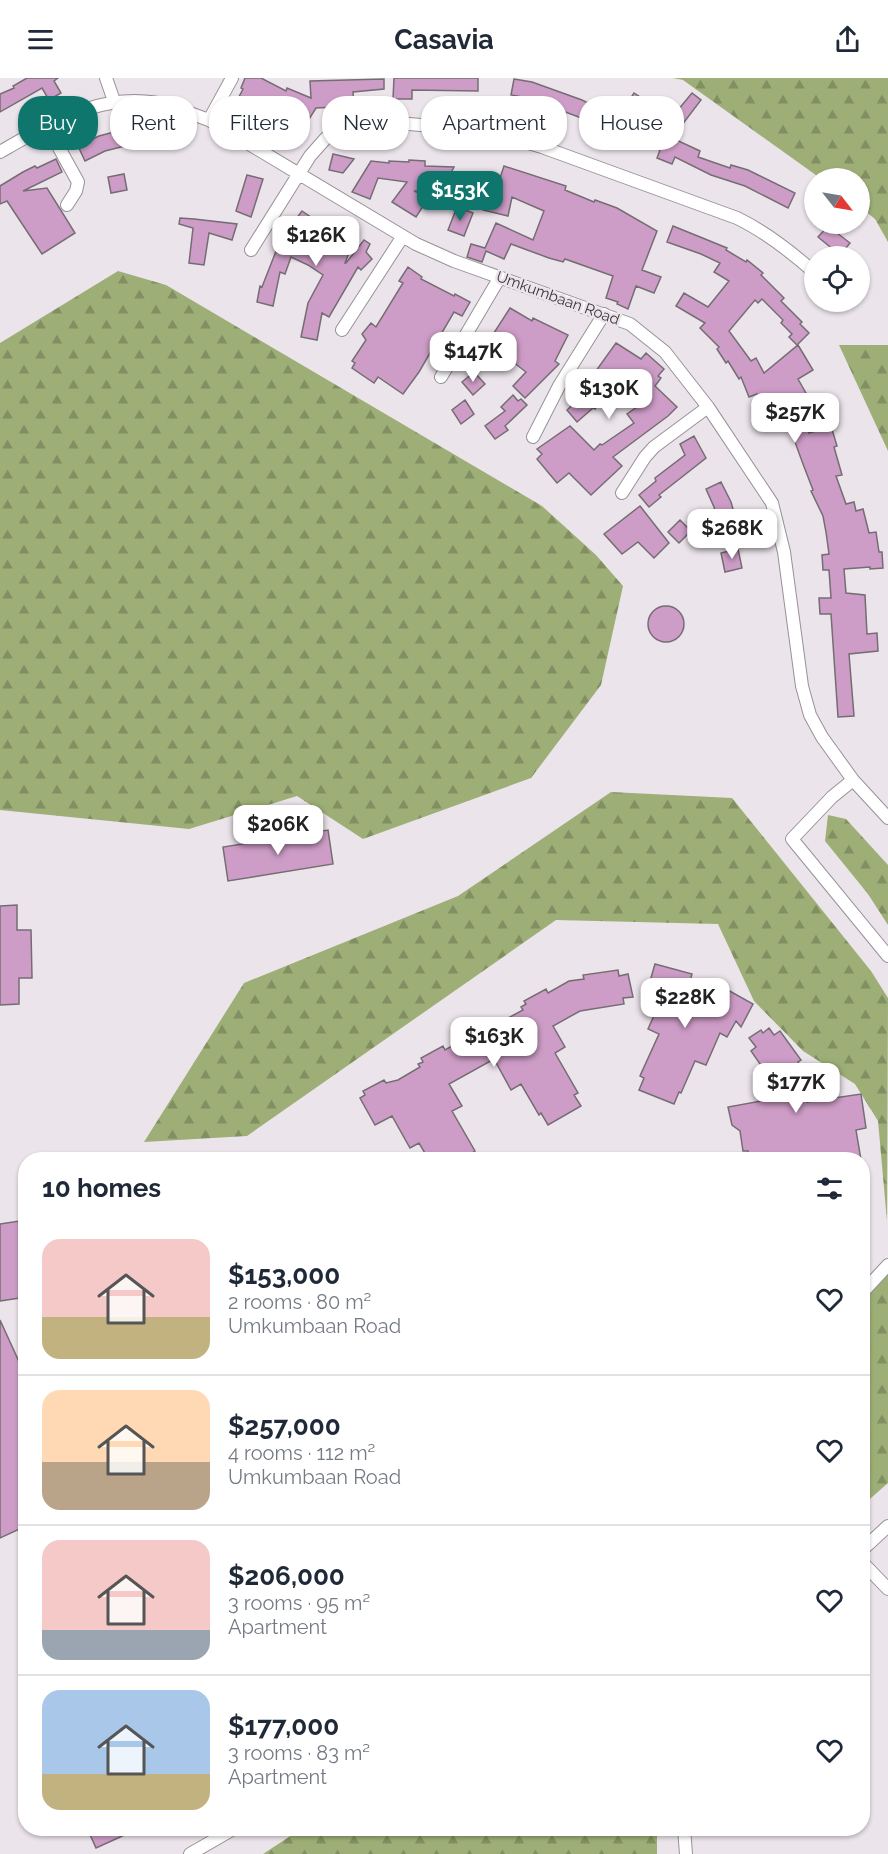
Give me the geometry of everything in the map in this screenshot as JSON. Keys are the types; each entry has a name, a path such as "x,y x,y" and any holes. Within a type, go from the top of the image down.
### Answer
{"street":[{"path":"106,78 112,96"},
{"path":"222,96 232,78"},
{"name":"Umkumbaan Road","path":"197,115 209,120"},
{"path":"251,250 310,156 326,138 354,124 409,124 478,131 542,147 737,218 758,228 804,263"},
{"name":"Umkumbaan Road","path":"0,152 18,142"},
{"path":"60,150 78,182 67,205"},
{"name":"Umkumbaan Road","path":"258,150 403,236 454,261 630,324 665,351 708,407 772,503 784,552 802,686 810,715 822,737 853,780 888,818"},
{"path":"342,330 403,236"},
{"path":"441,377 500,277"},
{"path":"533,437 559,386 604,314"},
{"path":"622,493 654,447 708,407"},
{"path":"853,780 832,797 792,839 888,956"},
{"path":"870,1284 888,1265"},
{"path":"870,1543 888,1526"},
{"path":"870,1570 888,1588"},
{"path":"190,1854 221,1836"},
{"path":"685,1836 686,1854"}],"green space":[{"path":"673,78 888,78 888,242 875,219 870,215 870,168 806,168 683,80"},
{"path":"118,271 166,285 542,506 596,555 623,586 601,685 531,778 363,839 297,796 189,829 0,810 0,343"},
{"path":"839,345 888,345 888,451"},
{"path":"611,792 732,798 871,971 888,998 887,1221 878,1121 855,1084 803,1051 754,1001 718,924 556,920 247,1136 144,1142 244,983 458,896"},
{"path":"828,815 846,819 888,865 888,925 868,894 825,841"},
{"path":"888,1274 888,1483 870,1499 870,1292"},
{"path":"290,1836 657,1836 657,1854 263,1854"}],"building":[{"path":"27,78 58,78 54,81 61,93 56,96 47,96 42,88 28,96 18,96 18,102 0,112 0,94 14,88 13,86"},
{"path":"245,78 261,78 286,91 287,88 306,96 239,96 243,89 241,88"},
{"path":"394,78 478,78 478,91 412,90 412,99 409,99 409,96 393,96"},
{"path":"384,79 384,89 353,92 353,96 322,96 322,108 316,108 310,118 310,81"},
{"path":"514,79 532,82 579,99 579,117 567,113 567,96 511,95"},
{"path":"692,93 701,100 684,122 684,103"},
{"path":"110,133 110,150 85,161 80,150 98,150 99,136"},
{"path":"684,144 700,151 698,157 730,168 731,165 748,170 795,193 788,208 745,186 711,175 675,157 672,164 657,158 660,150 684,150"},
{"path":"333,154 354,159 343,173 329,170"},
{"path":"56,159 62,172 23,191 47,188 75,233 42,254 7,201 0,204 0,186 35,166 37,168"},
{"path":"409,160 425,161 425,166 454,167 442,190 414,191 429,197 416,217 392,202 407,182 378,178 370,199 352,192 371,161 389,163 389,161 409,162"},
{"path":"504,166 566,186 565,190 594,202 595,200 617,208 657,231 642,270 661,277 654,293 636,286 628,309 606,298 613,276 565,259 563,262 549,258 511,244 504,259 486,251 482,262 467,257 471,244 485,248 496,223 533,240 544,211 512,197 508,216 483,210 490,178 500,178"},
{"path":"124,174 127,190 111,193 108,177"},
{"path":"247,175 263,179 251,217 236,211"},
{"path":"457,207 473,213 464,236 448,230"},
{"path":"302,211 330,230 330,228 343,236 345,231 354,240 345,263 364,240 370,244 366,252 372,259 361,270 358,267 329,317 322,313 317,340 301,337 308,303 323,275 308,265 291,257 285,274 280,272 273,306 257,302 260,286 262,287 280,241 282,242 286,232"},
{"path":"180,218 237,224 232,240 209,233 204,265 189,263 193,228 179,224"},
{"path":"673,226 727,248 726,250 746,262 747,260 763,273 761,275 784,298 781,301 802,322 800,324 809,333 797,345 789,337 792,334 781,323 783,320 762,299 758,303 755,300 729,331 751,361 756,358 764,373 798,345 813,370 798,379 811,402 800,408 809,433 831,426 842,475 836,476 846,504 854,502 856,511 863,509 869,533 876,532 879,552 882,552 883,568 844,569 846,593 865,595 867,634 877,633 878,651 849,654 854,716 838,717 831,614 820,614 819,598 831,598 829,570 823,570 822,555 829,554 823,516 811,491 813,490 783,409 774,414 766,401 762,403 757,394 749,397 741,377 739,379 717,349 719,347 700,328 705,323 676,306 684,293 708,307 729,281 714,272 720,263 667,242"},
{"path":"821,234 838,234 850,243 848,246 829,246 818,237"},
{"path":"408,267 422,277 421,279 470,302 462,316 454,312 419,372 403,394 378,377 374,383 352,368 355,363 352,361 366,340 362,334 371,323 376,327 403,283 399,281"},
{"path":"510,308 532,321 533,318 568,335 555,361 559,364 525,398 513,386 526,372 504,355 484,370 474,356 494,342 490,339"},
{"path":"616,343 641,359 646,353 664,369 658,376 661,378 655,386 677,407 613,457 622,466 591,495 569,473 557,483 537,459 542,454 537,449 570,426 594,450 634,423 627,414 637,407 614,386 595,409 593,408 577,422 567,410 578,400 579,402 600,380 593,375"},
{"path":"474,372 485,384 473,395 462,382"},
{"path":"513,395 518,401 521,399 527,405 505,426 508,430 495,439 485,426 505,411 501,407"},
{"path":"465,400 474,414 461,424 452,410"},
{"path":"694,436 706,458 659,495 661,497 649,507 639,495 656,481 655,478 685,455 680,444"},
{"path":"721,482 731,502 742,540 726,545 706,489"},
{"path":"640,506 669,543 654,558 638,542 622,554 604,534"},
{"path":"680,520 691,531 679,543 668,532"},
{"path":"738,549 742,568 725,572 721,553"},
{"path":"666,606 679,611 684,624 679,637 666,642 653,637 648,624 653,611"},
{"path":"328,830 333,864 228,881 223,847"},
{"path":"17,905 17,930 31,930 32,978 19,978 19,1004 0,1005 0,906"},
{"path":"655,964 692,974 689,985 713,996 719,985 753,1004 741,1027 736,1021 727,1037 720,1033 706,1065 695,1061 674,1104 639,1090 644,1078 640,1076 659,1034 648,1029 658,1007 649,1005 652,994 646,995"},
{"path":"618,970 619,976 628,974 633,997 623,998 624,1004 580,1011 553,1026 565,1047 555,1053 578,1093 574,1095 581,1106 548,1125 541,1113 539,1115 521,1084 511,1090 494,1059 449,1084 462,1106 452,1111 474,1152 424,1152 419,1143 410,1148 392,1116 375,1125 360,1098 365,1095 363,1091 384,1080 386,1083 398,1080 420,1067 418,1064 423,1062 421,1058 443,1046 445,1050 468,1037 466,1034 487,1023 489,1026 494,1023 495,1025 523,1010 521,1007 526,1004 524,1001 546,989 548,993 569,981 584,979 583,975"},
{"path":"769,1028 774,1035 780,1031 801,1060 798,1062 805,1072 792,1081 807,1102 861,1094 866,1128 856,1130 860,1152 743,1151 740,1131 732,1125 728,1107 783,1097 751,1051 756,1047 749,1038 761,1030 763,1033"},
{"path":"18,1221 18,1298 0,1301 0,1224"},
{"path":"0,1320 18,1359 18,1530 0,1538"},
{"path":"91,1836 122,1836 96,1848"}]}
